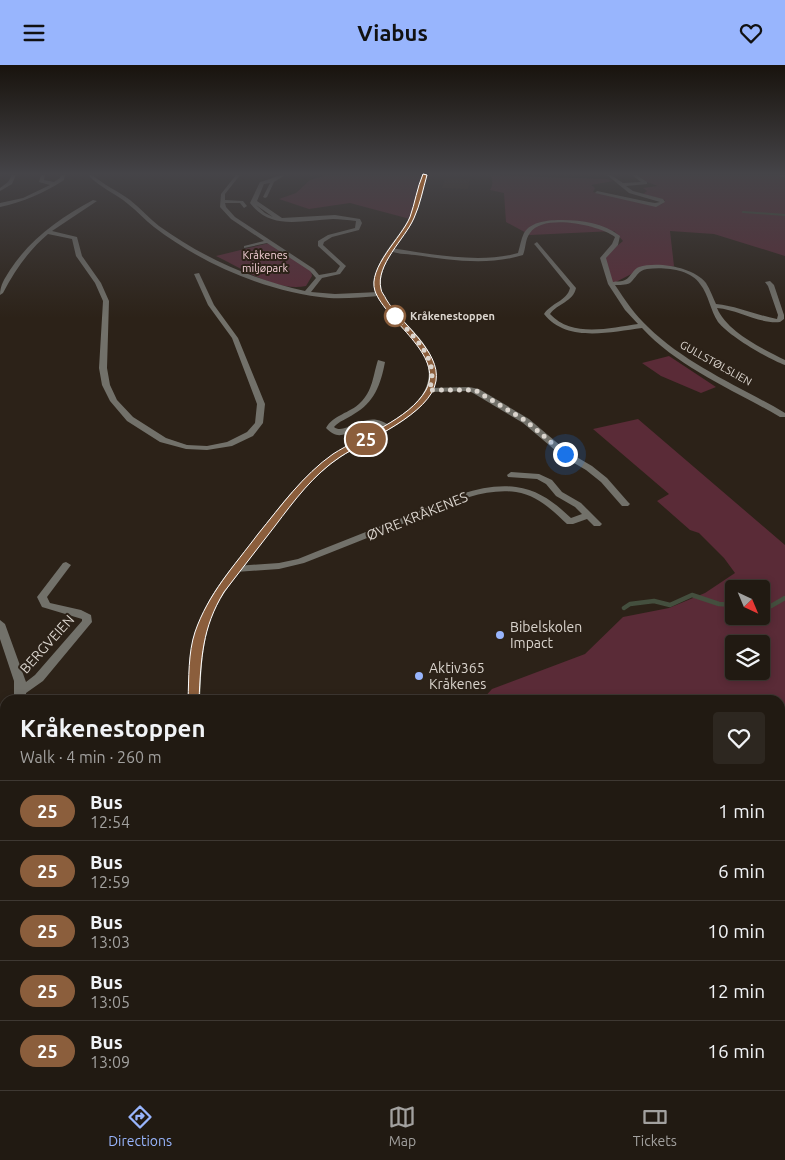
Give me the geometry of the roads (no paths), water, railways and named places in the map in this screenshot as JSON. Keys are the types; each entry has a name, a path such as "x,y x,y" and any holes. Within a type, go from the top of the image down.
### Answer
{"main road":[{"path":"194,695 197,648 204,619 220,590 236,569 296,492 320,468 388,427 416,407 429,390 432,381 432,365 422,348 379,295 378,278 383,262 409,223"}],"street":[{"path":"0,293 22,257 58,223"},
{"path":"152,223 200,252 272,285 307,293 338,296 379,295"},
{"path":"241,223 312,270 317,277 320,277"},
{"path":"307,293 320,277 338,273 343,266 323,250 320,245 322,241 358,229 358,223"},
{"name":"GULLSTØLSLIEN","path":"391,250 475,259 505,259 521,254 529,229 537,225 552,223"},
{"name":"GULLSTØLSLIEN","path":"581,223 608,229 618,237 615,245 603,258 611,284 642,326 670,350 696,367 784,415"},
{"path":"46,232 63,233 75,238 79,257 103,290 107,305 104,373 106,385 117,405 137,424 163,440 186,447 207,448 229,444 250,434 259,423 261,404 235,339 210,305 197,274"},
{"path":"246,247 269,241"},
{"path":"537,244 573,288 570,297 549,310 547,315 550,319 563,327 589,332 642,326"},
{"path":"611,284 627,282 640,269 647,267 673,267 704,284 713,306 722,321 737,335 754,347 785,363"},
{"path":"713,306 733,308 752,316 778,321 781,319 781,315 771,285 768,282"},
{"path":"381,362 376,385 370,398 351,413 334,422 330,427 333,431 342,433 368,421 388,427"},
{"path":"429,390 475,390 526,421 565,454 589,468 604,480 625,504"},
{"path":"512,475 539,477 549,482 559,493 590,515 597,524"},
{"name":"ØVRE KRÅKENES","path":"236,569 278,566 301,561 459,498 486,490 508,489 528,493 550,504 570,522 590,515"},
{"name":"BERGVEIEN","path":"22,695 88,622 87,617 81,613 57,610 46,605 42,597 66,565"},
{"name":"BERGVEIEN","path":"0,624 17,671 21,695"}],"waterway":[{"path":"624,608 630,604 654,601 670,605 692,595 725,604"},
{"path":"770,606 785,598"}],"place":[{"name":"Kråkenestoppen","path":"395,316"},
{"name":"Bibelskolen Impact","path":"500,635"},
{"name":"Aktiv365 Kråkenes","path":"419,676"}],"park label":[{"name":"Kråkenes miljøpark","path":"265,261"}]}
